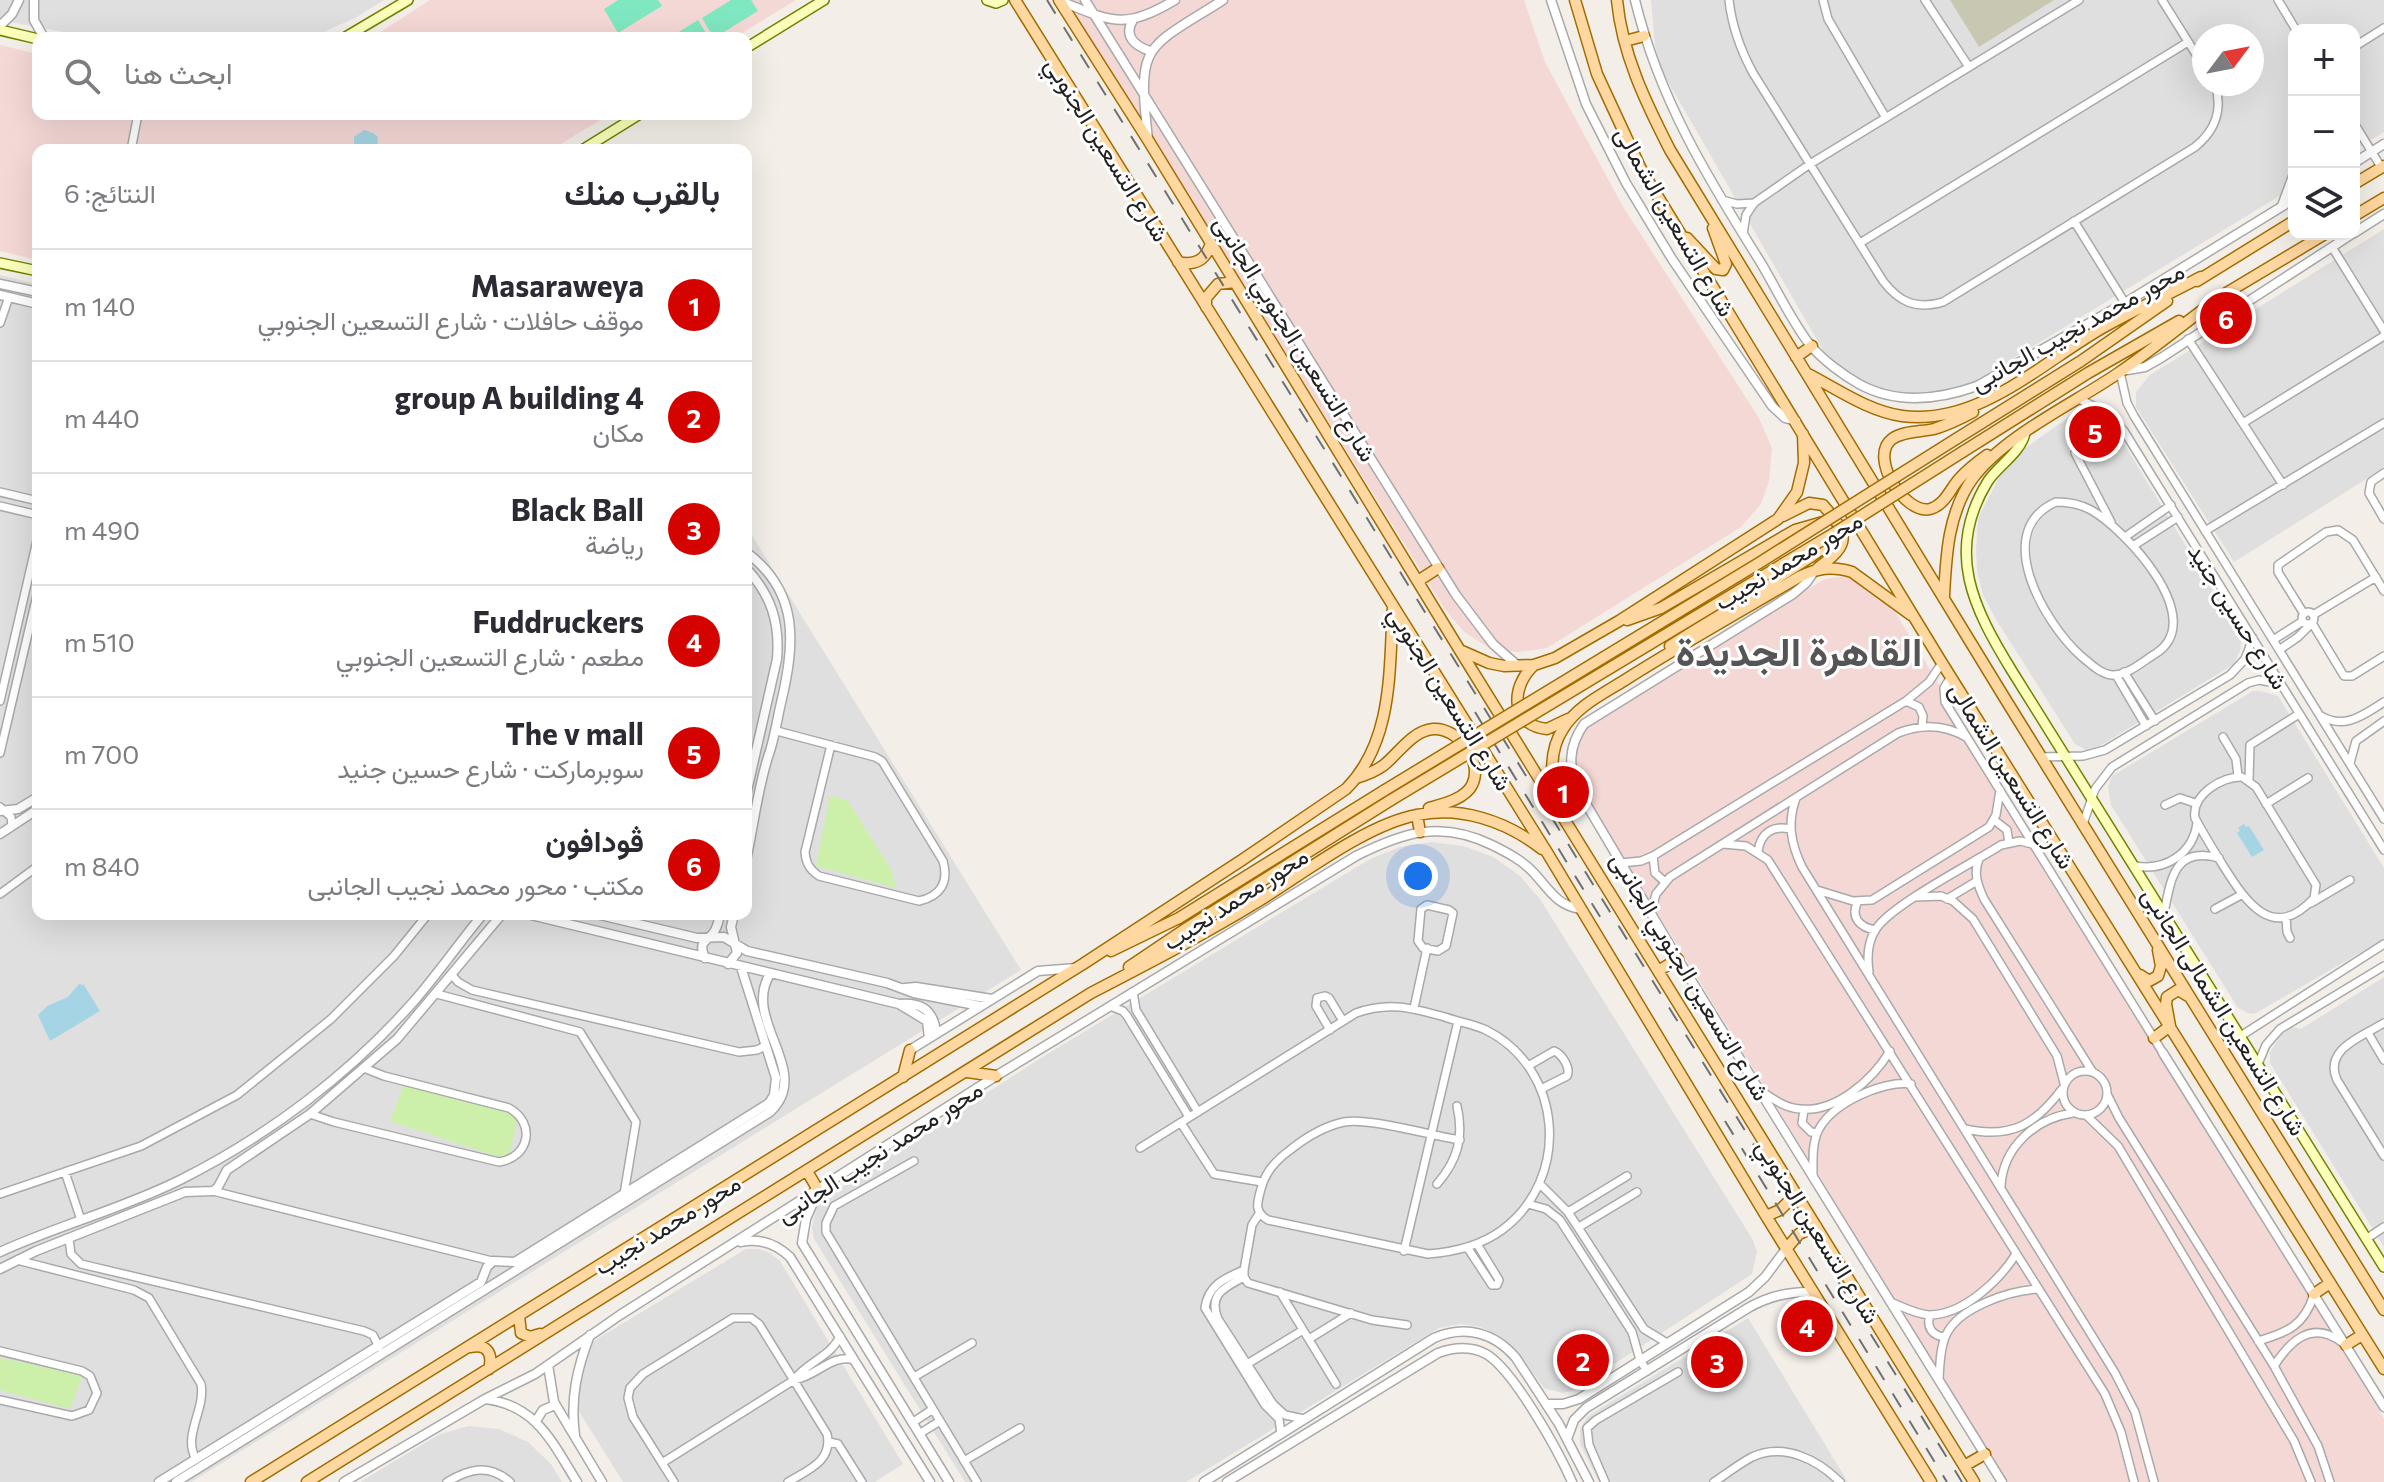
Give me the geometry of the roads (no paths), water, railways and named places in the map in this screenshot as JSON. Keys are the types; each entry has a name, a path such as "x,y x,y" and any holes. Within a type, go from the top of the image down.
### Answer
{"main road":[{"path":"354,32 408,0"},
{"path":"752,44 824,0"},
{"path":"987,0 996,3 1003,0"},
{"name":"شارع التسعين الجنوبي","path":"1015,0 1548,854 1786,1249 1931,1482"},
{"name":"شارع التسعين الشمالى","path":"1575,0 1597,74 1641,169 1942,663 2384,1369"},
{"name":"شارع التسعين الشمالى","path":"1617,0 1625,41 1646,102 1670,150 2384,1310"},
{"name":"شارع التسعين الجنوبي","path":"1060,1 1974,1482"},
{"path":"0,28 32,37"},
{"path":"1625,41 1644,36"},
{"path":"592,144 630,120"},
{"path":"2360,180 2383,166"},
{"path":"2360,213 2384,198"},
{"path":"1679,232 1716,269 1723,270 1726,264 1710,215"},
{"name":"محور محمد نجيب","path":"307,1482 967,1072 1388,795 1829,521 2081,361 2201,277 2288,225"},
{"name":"محور محمد نجيب","path":"1080,966 1179,918 1836,532 2088,373 2315,240"},
{"path":"1178,262 1195,263 1209,252 1211,243"},
{"path":"0,263 32,270"},
{"path":"2201,277 2104,327 1990,398 1975,411 1949,424 1894,438 1886,445 1883,456 1885,467 1905,501 1913,507 1933,508 1942,503 1958,480 1989,453 2120,372 2216,300"},
{"path":"1206,307 1206,298 1218,284 1235,282"},
{"path":"1796,357 1812,346"},
{"path":"1806,373 1865,405 1904,416 1950,414 1990,398"},
{"path":"1778,519 1797,492 1804,463 1803,432"},
{"name":"شارع التسعين الشمالى الجانبى","path":"2025,433 2021,445 1994,473 1977,503 1968,535 1967,569 1971,592 1984,625 2366,1239 2379,1250 2384,1267"},
{"path":"1944,598 1950,531 1959,504 1971,480 1988,460 2009,443"},
{"path":"1459,649 1489,663 1519,667 1555,658 1619,621 1778,519 1809,503 1823,505 1843,535 1844,542 1837,554 1647,666"},
{"path":"1619,621 1645,616 1795,530 1829,521"},
{"path":"1534,665 1519,684 1516,696 1523,716 1530,724 1547,729 1571,718 1693,630 1820,550 1836,532"},
{"path":"1418,581 1438,568"},
{"path":"1816,569 1852,572 1916,618"},
{"name":"محور محمد نجيب","path":"251,1482 1080,966 1346,789 1370,754 1384,714 1393,605"},
{"path":"1557,806 1552,759 1562,730 1571,718"},
{"path":"1356,778 1384,765 1424,731 1435,729 1457,736 1472,758 1475,772 1472,785 1459,797 1417,815 1420,832"},
{"name":"محور محمد نجيب","path":"1091,993 1194,940 1374,830 1417,815 1438,812 1470,815 1501,824 1548,854"},
{"path":"2136,971 2149,981 2158,976 2161,966 2157,944"},
{"path":"1658,971 1678,959"},
{"path":"2154,1038 2170,1026 2167,997 2178,990 2190,997"},
{"path":"903,1077 910,1050"},
{"path":"967,1072 996,1076"},
{"path":"807,1171 818,1190"},
{"path":"1766,1216 1780,1210 1796,1194"},
{"path":"1786,1249 1799,1234 1816,1226"},
{"path":"2314,1294 2330,1283"},
{"path":"519,1316 519,1329 525,1336 551,1331"},
{"path":"2346,1345 2362,1335"},
{"path":"462,1351 475,1346 487,1349 491,1355 489,1369"},
{"path":"1964,1466 1985,1454"}],"street":[{"path":"0,28 19,0"},
{"path":"34,0 34,20 41,32"},
{"name":"شارع التسعين الجنوبي الجانبى","path":"1085,0 1438,568 1484,632 1519,667"},
{"path":"1060,1 1095,15 1133,20 1175,0"},
{"path":"1148,140 1143,93 1144,70 1150,51 1167,36 1223,0"},
{"path":"1551,0 1586,104 1641,209 1772,406 1785,418 1796,421"},
{"path":"1635,0 1644,36 1685,137 1812,346"},
{"path":"1729,0 1741,50 1860,243 1897,298 1911,304 1932,305 1952,296 2206,138 2219,113 2218,96"},
{"path":"1823,0 1828,19 1886,118"},
{"path":"1743,235 1746,215 1754,203 1810,164 2079,0"},
{"path":"2162,0 2192,48"},
{"path":"2278,0 2292,24"},
{"path":"1926,1 1969,67"},
{"path":"1133,20 1129,33 1131,40 1150,51"},
{"path":"2360,43 2384,28"},
{"path":"1860,243 2188,42"},
{"path":"132,144 137,120"},
{"path":"2360,133 2383,166"},
{"path":"2360,159 2384,144"},
{"path":"2281,207 2288,188"},
{"path":"1722,200 1737,204 1754,203"},
{"name":"محور محمد نجيب الجانبى","path":"1812,346 1859,384 1882,394 1906,399 1935,397 1977,386 2125,303 2288,203"},
{"path":"2360,229 2384,214"},
{"path":"2074,221 2125,303"},
{"path":"2120,372 2145,367 2342,240"},
{"path":"2243,423 2384,334 2332,247"},
{"path":"0,284 32,291"},
{"path":"0,323 4,296 32,303"},
{"path":"2188,339 2283,485"},
{"name":"شارع حسين جنيد","path":"2120,372 2125,396 2134,416 2384,819"},
{"name":"شارع حسين جنيد","path":"2079,399 2119,423 2384,850"},
{"path":"2205,531 2384,423"},
{"path":"2075,453 2114,527"},
{"path":"2384,473 2371,482 2369,493 2384,519"},
{"path":"0,492 32,500"},
{"path":"2056,502 2068,502 2090,509 2114,527 2133,546 2164,589 2175,619 2165,648 2120,674 2102,671 2088,662 2053,624 2034,590 2027,570 2026,549 2035,517 2044,507 2056,502"},
{"path":"2125,537 2171,505"},
{"path":"0,506 32,514"},
{"path":"2133,546 2178,517"},
{"path":"2384,591 2349,535 2338,530 2326,532 2282,559 2278,565 2278,572 2344,676 2349,678 2384,656"},
{"path":"2200,553 2214,545"},
{"path":"752,558 771,577 783,596 790,618 792,640 777,728 752,827"},
{"path":"0,701 32,562"},
{"name":"شارع التسعين الجنوبي الجانبى","path":"1816,569 1793,594 1584,724 1575,736 1571,751 1573,779 1678,959 2002,1482"},
{"path":"752,576 770,600 779,639 752,767"},
{"path":"2273,640 2376,577"},
{"path":"0,753 32,617"},
{"path":"2279,650 2298,637 2309,619"},
{"path":"2041,757 2083,756 2105,750 2230,675 2245,659 2253,638"},
{"path":"1621,863 1653,856 1906,701 1929,682 1942,663"},
{"path":"2120,674 2155,721"},
{"path":"2120,674 2146,726"},
{"path":"2230,675 2238,688"},
{"path":"1951,677 1944,688 1945,702 2384,1407"},
{"path":"2083,824 2100,781 2112,767 2238,688 2259,680 2281,684"},
{"path":"1906,701 1919,707 1923,716 1922,726"},
{"path":"2319,714 2333,721 2348,722 2384,702"},
{"path":"2249,780 2250,745 2299,714"},
{"path":"762,721 772,721 777,728 875,757 886,767 943,861 945,883 939,892 919,901 819,876 811,870 805,852 831,745"},
{"path":"2350,765 2356,741 2384,721"},
{"path":"1651,912 1653,902 1665,882 1898,733 1922,726 1945,728 1966,737"},
{"path":"759,734 763,741 774,741"},
{"path":"2223,737 2238,765 2238,776"},
{"path":"2105,750 2105,760 2112,767"},
{"path":"2309,903 2314,898 2316,885 2249,780 2238,776 2230,778 2203,794 2195,803 2193,813 2197,823 2241,895 2262,913 2286,917 2350,880"},
{"path":"2266,804 2308,778"},
{"path":"1815,890 1858,901 1872,900 1985,831 1994,820 2000,790"},
{"path":"1796,798 1790,829 1798,858 2126,1392 2142,1432 2154,1482"},
{"path":"2165,805 2180,798 2195,803"},
{"path":"1,809 18,809 32,801"},
{"path":"1,809 11,817 12,825"},
{"path":"0,834 32,813"},
{"path":"1994,820 2005,826 2009,843"},
{"path":"2164,913 2177,862 2189,847 2197,823"},
{"path":"1758,852 1759,842 1768,832 1781,827 1790,829"},
{"path":"1420,832 1453,831 1479,838 1531,869 1561,903 1580,909"},
{"name":"محور محمد نجيب الجانبى","path":"344,1482 485,1399 530,1377 590,1335 996,1076 1356,856 1385,841 1420,832"},
{"path":"1869,974 1868,959 1875,930 1895,910 2009,843 2020,841 2033,845"},
{"path":"1723,844 1738,844 1768,860 2111,1406 2134,1482"},
{"path":"2189,847 2195,855"},
{"path":"2136,866 2160,866 2195,855 2219,858"},
{"path":"1653,856 1655,873 1665,882"},
{"path":"1979,859 1977,881 1984,899 2092,1071 2103,1080 2119,1118 2274,1366 2318,1446 2330,1482"},
{"path":"0,894 32,870"},
{"path":"1947,899 1977,881"},
{"path":"1916,897 1930,895 1947,899 1964,909 1973,919 2057,1056 2065,1103 2075,1113"},
{"path":"2215,909 2241,895"},
{"path":"1858,901 1855,911 1857,921 1865,928 1875,930"},
{"path":"1427,905 1449,910 1453,916 1446,946 1438,951 1427,948 1423,948 1418,941 1421,909 1427,905"},
{"path":"2286,917 2290,938"},
{"path":"0,1194 141,1146 237,1095 331,1019 394,956 423,920"},
{"path":"0,1252 133,1200 213,1163 310,1098 359,1058 415,1000 478,920"},
{"path":"213,1191 222,1182 227,1170 310,1114 397,1039 498,920"},
{"path":"551,920 931,1013 932,1036"},
{"path":"621,920 697,938 724,937 751,952 980,1006"},
{"path":"705,958 701,948 716,929 718,920"},
{"path":"728,964 735,958 737,943 731,927 733,920"},
{"path":"2222,1048 2384,944"},
{"path":"1414,1008 1427,948"},
{"path":"910,1050 1040,971 1080,966"},
{"path":"2258,1064 2266,1045 2280,1029 2384,966"},
{"path":"176,1482 212,1455 381,1350 495,1285 769,1103 776,1087 776,1078 741,967"},
{"path":"0,1269 193,1191 202,1194 213,1191 492,1261 515,1262 624,1194 646,1186 770,1112 779,1103 785,1091 786,1078 761,994 770,974"},
{"path":"452,975 472,990 739,1052 765,1046"},
{"path":"883,1001 887,983"},
{"path":"915,990 992,999"},
{"path":"911,1007 915,990"},
{"path":"1133,992 1133,1004 1198,1112"},
{"path":"437,994 580,1032 637,1126 624,1194"},
{"path":"1330,1030 1316,1006 1317,998 1329,998 1343,1021"},
{"path":"1140,1148 1343,1021 1384,1005 1414,1008 1485,1030 1514,1050 1528,1066 1547,1108 1550,1137 1547,1166 1540,1184 1528,1204 1504,1229 1477,1244 1451,1252 1428,1254 1404,1251 1268,1220 1259,1214 1257,1205 1262,1182 1272,1166 1299,1143 1345,1122 1362,1121 1460,1140"},
{"path":"1110,1006 1123,1011 1189,1117"},
{"path":"1404,1251 1458,1021"},
{"path":"2384,1023 2338,1052 2333,1069 2384,1156"},
{"path":"1136,1030 1145,1025"},
{"path":"2368,1033 2384,1060"},
{"path":"1528,1066 1554,1051 1564,1062 1569,1072 1567,1076 1541,1089"},
{"path":"1761,1091 1781,1104 1804,1110 1831,1103 1864,1083 1890,1051"},
{"path":"310,1114 499,1162 516,1157 526,1143 523,1120 509,1108 364,1068"},
{"path":"1163,1074 1172,1069"},
{"path":"1965,1129 1993,1133 2020,1128 2041,1113 2076,1072 2092,1071"},
{"path":"1813,1175 1817,1133 1830,1116 1872,1089 1896,1083 1911,1084"},
{"path":"2001,1188 2006,1158 2017,1142 2046,1122 2098,1110 2107,1094"},
{"path":"1437,1184 1456,1156 1460,1140 1457,1106"},
{"path":"1804,1110 1801,1116 1805,1128 1817,1133"},
{"path":"2086,1115 2118,1146 2294,1441 2311,1482"},
{"path":"1181,1123 1214,1174 1262,1182"},
{"path":"914,1161 834,1206 826,1223 830,1241 977,1482"},
{"path":"213,1163 223,1175"},
{"path":"65,1172 81,1220"},
{"path":"190,1174 189,1183 193,1191"},
{"path":"1568,1212 1627,1176"},
{"path":"1540,1184 1579,1227 1644,1329 1667,1343"},
{"path":"818,1190 808,1211 802,1243 947,1479 936,1482"},
{"path":"1579,1227 1637,1192"},
{"path":"1528,1204 1554,1213 1634,1336 1640,1360 1647,1371"},
{"path":"1259,1214 1252,1225 1244,1273 1248,1283 1390,1324 1407,1325"},
{"path":"2366,1239 2384,1227"},
{"path":"69,1239 71,1254 81,1264 364,1331 373,1335 381,1350"},
{"path":"736,1243 763,1241 786,1253 930,1482"},
{"path":"786,1253 792,1245 802,1243"},
{"path":"1467,1247 1492,1285 1497,1285 1499,1280 1477,1244"},
{"path":"1546,1404 1563,1404 1579,1399 1749,1292 1786,1249"},
{"path":"1893,1303 1930,1315 1947,1311 1985,1290 2005,1271 2016,1254"},
{"path":"1587,1262 1597,1255"},
{"path":"17,1260 134,1290 149,1298 201,1384 191,1447 196,1459"},
{"path":"492,1261 487,1267 487,1274 489,1281 495,1285"},
{"path":"507,1262 512,1267 512,1274"},
{"path":"1244,1273 1222,1290 1215,1300 1214,1309 1226,1337 1265,1405 1279,1414 1304,1419"},
{"path":"2200,1283 2216,1273"},
{"path":"381,1350 481,1282 487,1274"},
{"path":"1939,1378 1945,1337 1960,1319 1994,1298 2017,1290 2038,1289"},
{"path":"1280,1292 1336,1384"},
{"path":"1567,1439 1574,1420 1586,1408 1757,1303 1791,1292 1814,1292"},
{"path":"2258,1341 2296,1326 2305,1317 2314,1294"},
{"path":"1309,1339 1351,1313"},
{"path":"1930,1315 1931,1330 1945,1337"},
{"path":"674,1482 633,1417 628,1398 635,1380 733,1318 742,1316 759,1324 827,1434 829,1449 821,1462 788,1482"},
{"path":"1634,1336 1644,1329"},
{"path":"1247,1364 1303,1330"},
{"path":"1204,1482 1434,1338 1462,1330 1489,1336 1516,1358 1567,1439 1589,1482"},
{"path":"575,1439 574,1391 578,1367 590,1335"},
{"path":"2274,1366 2288,1345 2306,1335 2327,1335 2346,1345"},
{"path":"662,1463 794,1380 803,1369 833,1349 840,1336"},
{"path":"1226,1337 1279,1414 1281,1434"},
{"path":"914,1377 972,1343"},
{"path":"1227,1482 1438,1353 1461,1347 1483,1352 1502,1366 1570,1478 1582,1466"},
{"path":"0,1351 82,1371 90,1376 97,1393 89,1410 72,1416 0,1400"},
{"path":"794,1380 807,1377 838,1359 854,1360"},
{"path":"548,1365 555,1405 602,1482"},
{"path":"1605,1482 1589,1445 1587,1428 1678,1372"},
{"path":"1515,1386 1528,1377"},
{"path":"1339,1397 1346,1409"},
{"path":"485,1399 519,1409 536,1421 577,1482"},
{"path":"536,1421 543,1410 555,1405"},
{"path":"912,1423 933,1409"},
{"path":"919,1434 940,1421"},
{"path":"964,1461 1020,1428"},
{"path":"829,1442 838,1444 862,1482"},
{"path":"1714,1482 1753,1457 1781,1452 1812,1460 1840,1482"},
{"path":"159,1482 196,1459 212,1455"},
{"path":"447,1482 476,1469 494,1471 510,1482"}],"water":[{"path":"364,130 378,137 377,144 354,144 354,137"},
{"path":"2244,824 2249,826 2264,850 2252,857 2237,833"},
{"path":"79,984 84,985 100,1011 50,1041 38,1015 47,1006 68,997"}],"railway":[{"path":"1047,0 1962,1482"},
{"path":"1475,712 1602,920"},
{"path":"1725,1121 1947,1482"}],"place":[{"name":"ڤودافون","path":"2226,318"},
{"name":"The v mall","path":"2095,432"},
{"name":"Masaraweya","path":"1563,792"},
{"name":"Fuddruckers","path":"1807,1326"},
{"name":"group A building 4","path":"1583,1360"},
{"name":"Black Ball","path":"1717,1362"}],"district":[{"name":"القاهرة الجديدة","path":"1799,649"}]}
